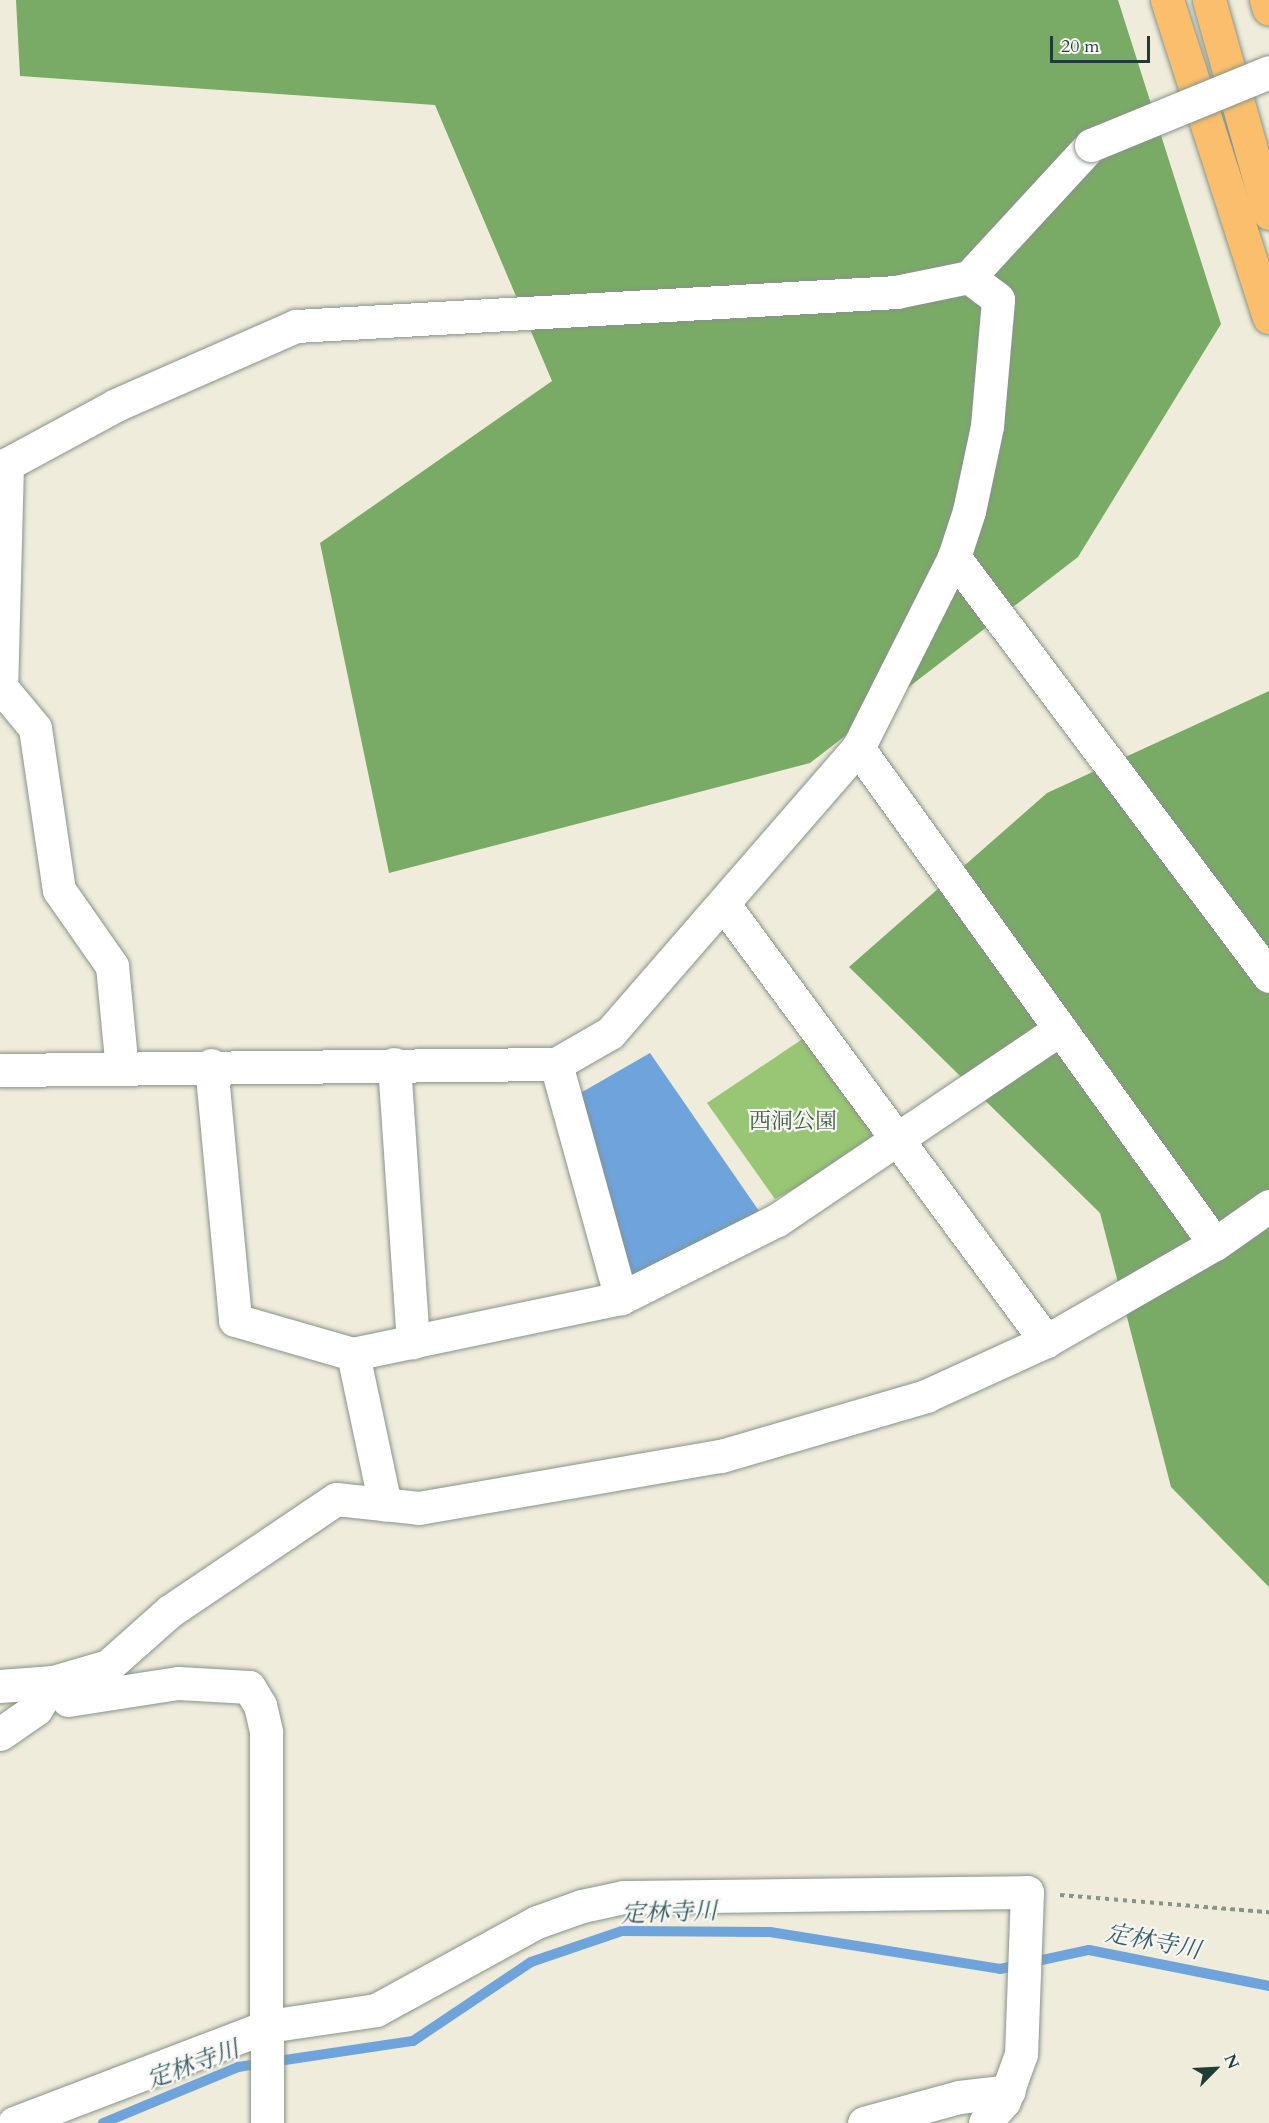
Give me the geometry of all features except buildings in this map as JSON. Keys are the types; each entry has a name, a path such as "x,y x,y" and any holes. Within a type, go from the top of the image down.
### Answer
{"highway":[{"path":"1167,0 1269,318"},
{"path":"1209,0 1269,213"},
{"path":"1266,0 1269,9"}],"street":[{"path":"122,1069 112,966 59,890 35,728 1,687 3,466 116,405 296,326 896,292 969,277 1091,145 1269,72"},
{"path":"0,1070 122,1069 211,1065 556,1064 610,1033 725,906 858,748 954,557 987,426 998,298 969,277"},
{"path":"954,557 1269,976"},
{"path":"858,748 1215,1244"},
{"path":"725,906 896,1143 1046,1341"},
{"path":"211,1065 235,1320 353,1354 621,1298 777,1220 896,1143 1059,1030"},
{"path":"394,1064 413,1342"},
{"path":"556,1064 621,1298"},
{"path":"0,1686 48,1690 108,1666 170,1611 336,1499 419,1508 721,1456 926,1396 1046,1341 1215,1244 1269,1206"},
{"path":"353,1354 385,1505"},
{"path":"48,1690 65,1701 97,1691 178,1683 249,1687 266,1732 267,2123"},
{"path":"0,1734 36,1709 48,1690"},
{"path":"14,2123 268,2026 376,2010 537,1922 624,1897 1027,1892 1021,2054 1009,2091 985,2123"},
{"path":"864,2123 959,2097 1009,2091"}],"path":[{"path":"1027,1892 1269,1912"}],"green space":[{"path":"16,0 1118,0 1221,324 1078,557 810,763 389,873 320,543 552,381 435,105 20,76"},
{"path":"1269,691 1269,1587 1171,1487 1100,1213 849,967 1047,793"},
{"name":"西洞公園","path":"804,1038 881,1141 775,1199 707,1103"}],"water":[{"path":"650,1053 759,1211 628,1282 577,1095"}],"waterway":[{"name":"定林寺川","path":"103,2123 238,2067 413,2041 531,1962 622,1931 770,1932 1000,1969 1089,1950 1269,1986"}]}
